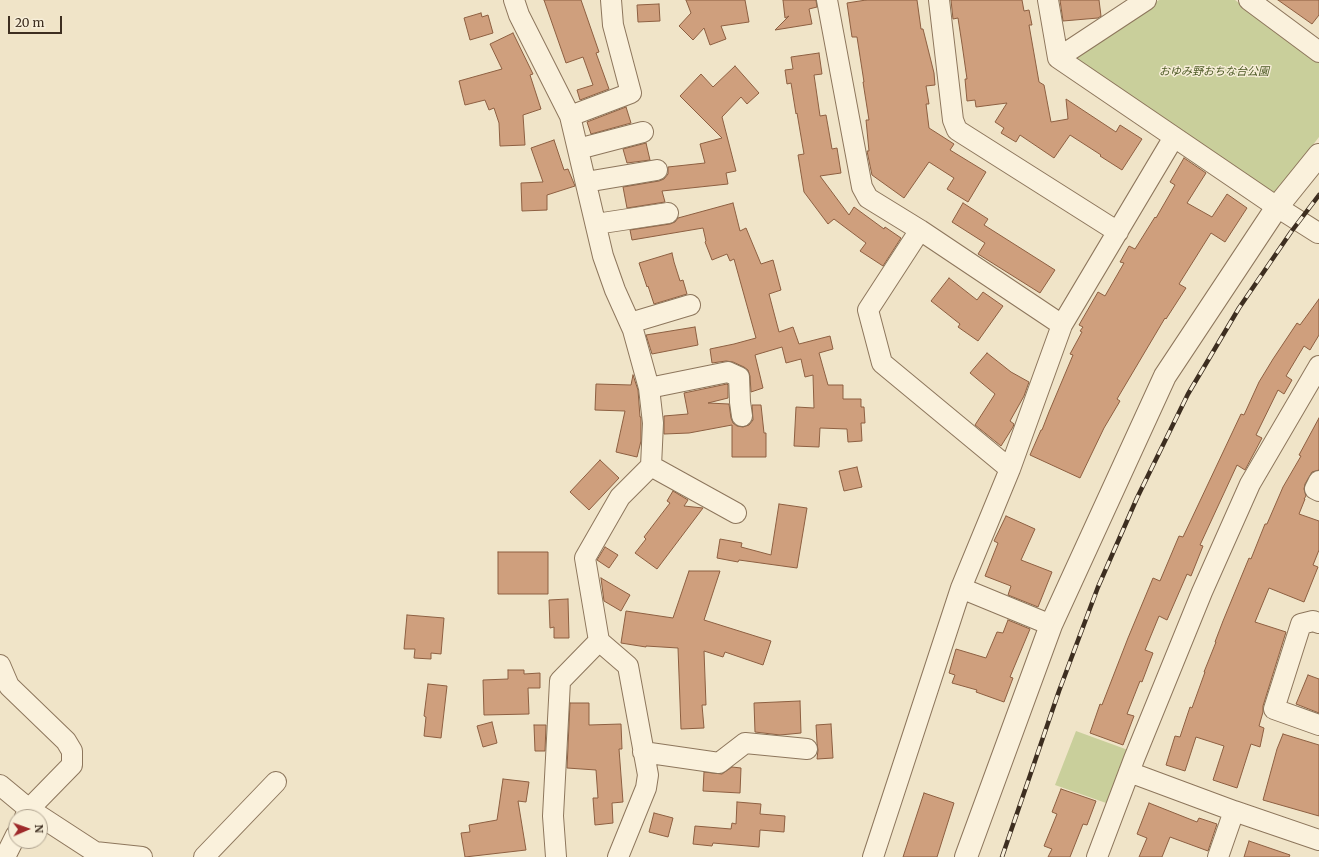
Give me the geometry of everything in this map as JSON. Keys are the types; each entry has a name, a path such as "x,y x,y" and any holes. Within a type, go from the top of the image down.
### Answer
{"street":[{"path":"514,0 519,15 570,116 603,256 615,290 633,330 649,388 653,423 651,466 620,496 585,558 599,641 628,666 648,775 646,788 618,857"},
{"path":"570,116 631,93 613,25 611,0"},
{"path":"827,0 862,187 868,198 920,230 1062,325"},
{"path":"939,0 953,120 957,130 1118,232"},
{"path":"1048,0 1058,58 1277,207 1319,233"},
{"path":"1058,58 1146,0"},
{"path":"1249,0 1271,7 1319,52"},
{"path":"578,149 643,132"},
{"path":"873,857 961,588 1010,469 1062,325 1174,137"},
{"path":"966,857 1051,625 1165,376 1277,207 1319,155"},
{"path":"586,182 657,170"},
{"path":"596,224 668,213"},
{"path":"920,230 868,310 882,363 1010,469"},
{"path":"630,323 690,305"},
{"path":"1098,857 1129,772 1202,592 1250,484 1319,366"},
{"path":"649,388 728,372 739,377 742,416"},
{"path":"651,466 736,513"},
{"path":"1319,482 1315,489 1319,491"},
{"path":"961,588 1051,625"},
{"path":"1319,623 1313,621 1301,624 1274,708 1319,725"},
{"path":"556,857 553,816 560,681 599,641"},
{"path":"0,665 9,686 66,741 72,751 72,765 31,809"},
{"path":"643,752 719,763 745,743 807,748"},
{"path":"1129,772 1234,811 1319,840"},
{"path":"204,857 276,782"},
{"path":"0,785 23,809"},
{"path":"1218,857 1234,811"},
{"path":"48,825 96,854 142,857"}],"green space":[{"name":"おゆみ野おちな台公園","path":"1159,0 1235,0 1319,60 1319,137 1273,197 1068,60"},
{"path":"1076,731 1128,750 1109,804 1055,785"}],"building":[{"path":"544,0 581,0 599,52 596,53 609,89 580,100 577,90 593,85 583,57 566,63"},
{"path":"686,0 745,0 749,22 721,26 726,39 710,45 704,28 693,40 679,26 691,13"},
{"path":"783,0 816,0 817,7 809,9 812,24 775,30 789,16 785,18"},
{"path":"866,0 917,0 921,29 923,29 934,73 935,85 926,86 929,104 926,104 929,128 954,144 950,150 986,172 968,202 947,189 954,178 929,162 904,198 872,175 867,151 869,151 866,120 869,120 864,82 857,37 852,37 847,3"},
{"path":"951,0 1022,0 1024,11 1029,10 1032,25 1029,25 1039,82 1044,85 1051,122 1068,119 1066,99 1116,132 1120,125 1142,139 1122,170 1070,135 1054,158 1020,135 1016,142 1001,133 1004,128 995,122 1007,103 976,107 975,100 967,101 965,79 967,79 958,18 953,19"},
{"path":"1060,0 1099,0 1101,16 1098,18 1063,21"},
{"path":"1278,0 1319,0 1319,15 1312,24"},
{"path":"659,4 660,21 638,22 637,5"},
{"path":"481,13 482,17 488,15 493,33 470,40 464,18"},
{"path":"513,33 533,74 530,75 541,109 523,115 525,145 500,146 499,123 494,108 489,110 485,100 465,105 459,81 502,69 490,44"},
{"path":"819,53 822,74 814,75 820,116 826,115 832,149 837,148 841,173 820,176 849,215 854,207 884,229 885,227 901,238 883,266 860,251 866,243 834,219 828,224 804,192 798,155 804,154 791,83 787,84 785,70 793,69 791,57"},
{"path":"735,66 759,93 747,104 741,97 722,117 736,171 726,173 728,184 662,191 665,202 627,208 623,187 664,179 668,174 668,167 705,163 700,144 722,138 680,96 701,74 713,87"},
{"path":"626,107 631,123 591,134 587,122"},
{"path":"554,140 564,170 568,169 575,186 547,195 547,210 522,211 521,183 543,182 531,148"},
{"path":"646,143 650,160 627,163 623,149"},
{"path":"1184,158 1206,173 1187,203 1212,217 1227,194 1247,208 1225,242 1211,233 1179,284 1186,288 1166,319 1165,318 1117,399 1120,401 1104,428 1080,478 1030,455 1073,355 1070,354 1082,332 1080,331 1083,327 1079,325 1098,292 1105,296 1124,263 1120,262 1129,246 1135,249 1155,217 1156,218 1175,185 1170,182"},
{"path":"733,203 740,231 746,228 761,264 773,260 781,290 769,294 779,332 793,327 799,344 830,336 833,349 819,353 828,385 843,385 843,399 861,399 861,407 864,407 865,423 861,423 862,441 848,442 847,429 820,428 819,447 794,446 796,407 814,408 813,375 805,377 801,359 786,363 782,347 755,355 763,388 751,392 750,376 748,370 744,367 733,362 726,361 712,363 710,349 756,338 734,259 730,261 727,254 712,260 705,242 703,228 632,240 630,230 670,224 675,222 678,218"},
{"path":"963,203 988,219 984,225 1055,270 1040,293 978,254 985,243 952,222"},
{"path":"672,253 680,281 683,280 687,294 654,304 639,263"},
{"path":"949,278 977,300 983,292 1003,306 978,341 958,327 960,324 931,301"},
{"path":"1319,299 1319,335 1310,350 1304,346 1286,376 1292,380 1284,394 1278,390 1256,435 1262,438 1245,470 1237,465 1200,545 1203,546 1191,576 1187,574 1167,620 1159,616 1145,650 1153,653 1142,682 1140,681 1127,714 1134,716 1123,745 1090,733 1100,704 1102,705 1153,578 1160,581 1179,536 1183,537 1241,414 1244,415 1259,382 1297,323 1300,325"},
{"path":"695,327 698,345 652,354 646,335"},
{"path":"987,353 1011,372 1029,382 1024,396 1010,421 1014,424 1013,427 1001,446 975,425 995,394 970,373"},
{"path":"633,375 638,390 641,417 641,441 637,457 616,452 625,411 595,410 596,384 631,385"},
{"path":"727,384 728,398 708,403 729,404 733,423 737,426 743,427 749,425 753,420 752,405 761,405 764,433 766,433 766,457 732,457 732,425 689,433 664,434 664,416 688,414 684,393"},
{"path":"1319,418 1319,470 1312,472 1305,484 1304,489 1306,496 1299,514 1319,521 1319,550 1313,565 1318,567 1304,602 1269,588 1255,622 1286,632 1263,706 1259,726 1264,728 1260,747 1251,744 1237,788 1213,780 1224,746 1196,737 1185,771 1166,765 1175,736 1180,737 1190,707 1192,708 1215,642 1249,558 1251,559 1265,524 1267,524 1283,487 1301,456 1299,455"},
{"path":"600,460 619,478 589,510 570,492"},
{"path":"857,467 862,487 844,491 839,471"},
{"path":"673,491 688,500 684,506 703,508 657,569 635,553 646,539 644,537 670,503 667,501"},
{"path":"779,504 807,508 797,568 739,560 738,562 717,558 720,539 742,543 741,547 771,555"},
{"path":"1006,516 1035,529 1021,560 1052,572 1038,607 1008,595 1011,586 985,576 998,543 994,541"},
{"path":"605,547 618,555 609,568 597,560"},
{"path":"498,552 548,552 548,594 498,594"},
{"path":"689,571 720,571 704,620 771,641 763,665 725,652 723,657 704,651 706,705 702,705 704,728 681,729 678,648 646,647 621,643 626,611 673,618"},
{"path":"601,578 630,595 621,611 604,601"},
{"path":"568,599 569,638 554,638 554,627 550,628 549,600"},
{"path":"407,615 444,618 441,654 431,653 431,659 414,658 415,649 404,649"},
{"path":"1008,620 1030,629 1010,677 1013,678 1004,702 976,692 977,690 952,683 955,675 949,673 956,649 986,658 997,632 1003,633"},
{"path":"508,670 524,670 524,674 540,673 540,688 528,688 529,714 484,715 483,680 508,679"},
{"path":"1308,675 1319,679 1319,713 1296,704"},
{"path":"428,684 447,686 441,738 424,736 426,717 424,716"},
{"path":"800,701 801,733 780,735 755,732 754,703"},
{"path":"570,703 589,703 589,725 621,724 622,749 619,749 623,802 612,803 613,823 595,825 593,798 598,798 596,770 567,768"},
{"path":"492,722 497,743 483,747 477,726"},
{"path":"831,724 833,758 817,759 818,750 816,725"},
{"path":"534,725 546,725 545,751 535,751"},
{"path":"1283,734 1319,745 1319,816 1263,800 1277,749"},
{"path":"732,767 741,768 740,793 703,791 704,772 722,774"},
{"path":"503,779 529,782 526,802 518,801 526,850 465,857 461,833 470,832 469,825 497,820"},
{"path":"1061,789 1096,801 1087,825 1083,824 1070,857 1048,857 1052,849 1044,846 1057,814 1052,812"},
{"path":"924,793 954,803 937,857 903,857"},
{"path":"737,802 761,804 760,814 785,816 784,832 760,830 759,847 713,843 712,846 693,844 695,826 731,829 732,823 736,824"},
{"path":"1149,803 1197,822 1199,818 1217,824 1208,851 1170,837 1162,857 1139,857 1147,838 1137,834"},
{"path":"654,813 673,818 668,837 649,832"},
{"path":"1249,841 1290,855 1289,857 1244,857"}],"railway":[{"path":"1002,857 1059,691 1098,587 1137,498 1188,394 1239,308 1291,232 1319,195"}]}
